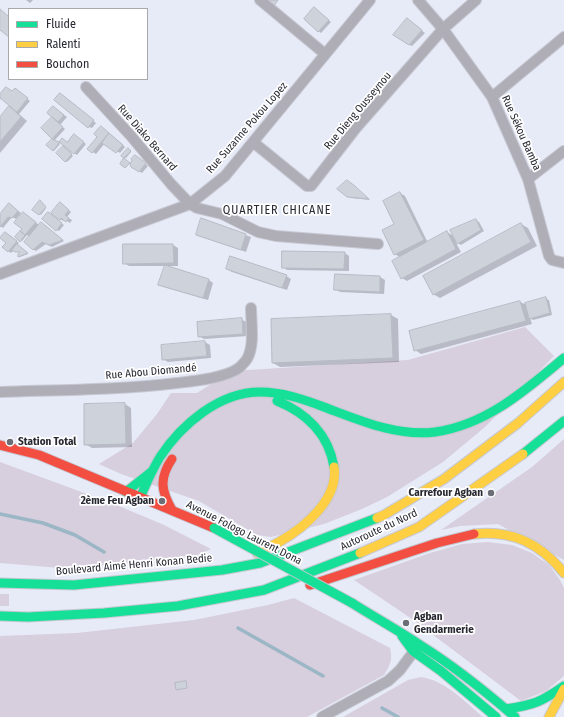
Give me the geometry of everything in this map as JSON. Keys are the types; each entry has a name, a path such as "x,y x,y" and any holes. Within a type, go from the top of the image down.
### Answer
{"main road":[{"path":"140,498 161,455 172,440 202,414 221,402 238,395 257,392 280,393 307,400 360,420 398,431 435,432 468,425 497,410 530,387 564,358"},
{"name":"Autoroute du Nord","path":"222,570 260,563 384,515 444,479 518,423 564,382"},
{"path":"222,570 283,540 305,525 320,509 332,491 335,476 330,448 311,421 298,410 278,401 257,400 251,402"},
{"name":"Autoroute du Nord","path":"0,616 28,617 104,613 178,606 264,590 343,560 419,527 520,456 564,420"},
{"name":"Avenue Fologo Laurent Dona","path":"0,446 39,455 214,528 352,603 401,634 441,671 496,717"},
{"path":"152,502 163,475 179,450"},
{"path":"126,492 153,471"},
{"path":"163,475 163,493 172,510"},
{"path":"303,587 462,536 496,533 515,537 542,551 557,564 564,574"},
{"name":"Boulevard Aimé Henri Konan Bedie","path":"0,583 74,585 222,570"},
{"path":"264,590 288,590"},
{"name":"Avenue Fologo Laurent Dona","path":"416,648 452,667 515,717"},
{"path":"506,709 529,706 546,699 564,688"},
{"path":"548,717 564,688"}],"street":[{"path":"260,0 325,54"},
{"name":"Rue Suzanne Pokou Lopez","path":"0,274 190,204 225,176 370,0"},
{"name":"Rue Sékou Bamba","path":"418,0 443,29 492,97 528,179 549,256 552,260 564,263"},
{"name":"Rue Dieng Ousseynou","path":"253,142 307,186 312,186 356,128 443,29 476,0"},
{"path":"492,97 564,37"},
{"name":"Rue Diako Bernard","path":"86,86 190,204"},
{"path":"528,179 564,151"},
{"path":"190,204 197,208 222,214 258,232 276,236 378,244"},
{"name":"Rue Abou Diomandé","path":"0,392 153,386 197,381 222,375 238,368 247,359 251,346 251,308"},
{"path":"322,717 388,681 400,670 416,648"}],"shaded area":[{"path":"525,327 554,356 485,427 443,462 387,497 324,524 271,537 257,535 199,501 121,474 99,464 133,443 157,414 171,393 197,393 232,371 408,360"},
{"path":"564,439 564,560 498,524 460,526 441,530 532,467"},
{"path":"0,462 114,504 164,525 211,549 197,555 72,569 0,563"},
{"path":"488,542 512,545 532,553 549,565 564,588 564,676 546,691 521,701 412,619 354,580 430,553 462,544"},
{"path":"0,594 9,594 9,606 0,606"},
{"path":"294,598 390,648 390,662 384,675 307,717 0,717 0,636 77,633 194,620 268,605"},
{"path":"421,677 430,679 447,687 483,717 343,717 408,680"}],"building":[{"path":"266,0 278,0 273,7"},
{"path":"314,7 329,20 318,32 304,19"},
{"path":"0,9 8,16 8,36 0,30"},
{"path":"407,18 422,30 409,45 393,35"},
{"path":"6,87 12,91 15,88 28,98 17,112 0,98 0,94"},
{"path":"60,93 94,120 88,128 54,100"},
{"path":"9,106 21,117 0,142 0,117"},
{"path":"53,106 64,115 58,122 47,113"},
{"path":"52,117 63,127 52,139 41,128"},
{"path":"101,126 109,133 92,153 87,149 97,137 94,134"},
{"path":"109,133 123,145 116,153 102,143"},
{"path":"74,134 84,142 74,154 59,142 62,138 67,142"},
{"path":"52,139 59,142 53,151 46,145"},
{"path":"63,146 72,154 65,162 56,153"},
{"path":"128,148 131,151 124,158 121,156"},
{"path":"135,155 146,163 139,172 131,167 130,164 131,159"},
{"path":"124,158 130,163 125,168 120,164"},
{"path":"347,180 369,199 347,197 337,189"},
{"path":"400,192 424,240 394,255 382,230 394,224 383,201"},
{"path":"40,200 46,207 39,215 32,210"},
{"path":"60,202 69,210 65,215 69,218 66,222 61,218 60,220 51,213"},
{"path":"9,203 18,211 12,218 8,217 0,227 0,214"},
{"path":"23,212 36,222 25,235 20,231 22,229 14,223"},
{"path":"48,212 62,223 56,231 42,219"},
{"path":"201,218 246,234 241,250 196,235"},
{"path":"476,219 481,230 457,244 450,230"},
{"path":"41,222 63,240 49,245 42,242 33,250 24,242"},
{"path":"521,223 531,242 433,295 423,276"},
{"path":"20,231 25,235 20,242 15,237"},
{"path":"447,231 456,249 401,279 392,261"},
{"path":"5,232 17,241 8,252 2,247 6,243 0,238"},
{"path":"17,244 28,253 18,257 20,252 15,252 12,250"},
{"path":"123,244 173,244 174,263 123,264"},
{"path":"282,251 345,252 344,269 282,268"},
{"path":"230,256 287,275 282,288 226,269"},
{"path":"165,265 209,279 203,298 158,285"},
{"path":"335,274 380,276 380,292 334,290"},
{"path":"546,297 550,313 529,319 525,303"},
{"path":"520,301 526,321 414,351 409,331"},
{"path":"391,314 393,358 272,363 271,319"},
{"path":"242,318 243,334 198,337 197,322"},
{"path":"205,341 207,356 162,360 161,345"},
{"path":"125,403 126,444 84,445 84,404"},
{"path":"186,681 187,688 176,690 175,683"}],"waterway":[{"path":"0,514 43,523 75,535 104,552"},
{"path":"238,628 323,676"},
{"path":"382,708 398,717"}],"traffic: fast":[{"path":"140,498 160,457 179,433 202,412 216,404 245,393 276,393 300,399 364,422 392,430 421,433 435,432 454,428 488,414 520,394 564,358"},
{"path":"277,401 298,412 315,426 327,445 334,467"},
{"path":"523,454 564,421"},
{"path":"126,492 151,472"},
{"path":"0,583 74,585 222,570 260,563 377,518"},
{"path":"214,528 352,603"},
{"path":"0,616 28,617 104,613 178,606 264,590 360,553"},
{"path":"352,603 445,661 481,688 515,717"},
{"path":"402,636 413,651 441,671 496,717"},
{"path":"506,709 537,702 564,686"}],"traffic: slow":[{"path":"377,518 444,479 518,423 564,382"},
{"path":"360,553 419,527 523,454"},
{"path":"257,553 289,536 309,521 318,511 331,490 334,479 334,467"},
{"path":"474,534 501,534 524,541 535,546 564,573"},
{"path":"549,717 564,689"}],"traffic: jam":[{"path":"0,445 39,455 214,528"},
{"path":"172,459 163,478 164,491 172,510"},
{"path":"310,585 437,543 474,534"}],"place":[{"name":"Station Total","path":"10,442"},
{"name":"Carrefour Agban","path":"491,493"},
{"name":"2ème Feu Agban","path":"162,501"},
{"name":"Agban Gendarmerie","path":"406,623"}],"district":[{"name":"QUARTIER CHICANE","path":"277,211"}]}
